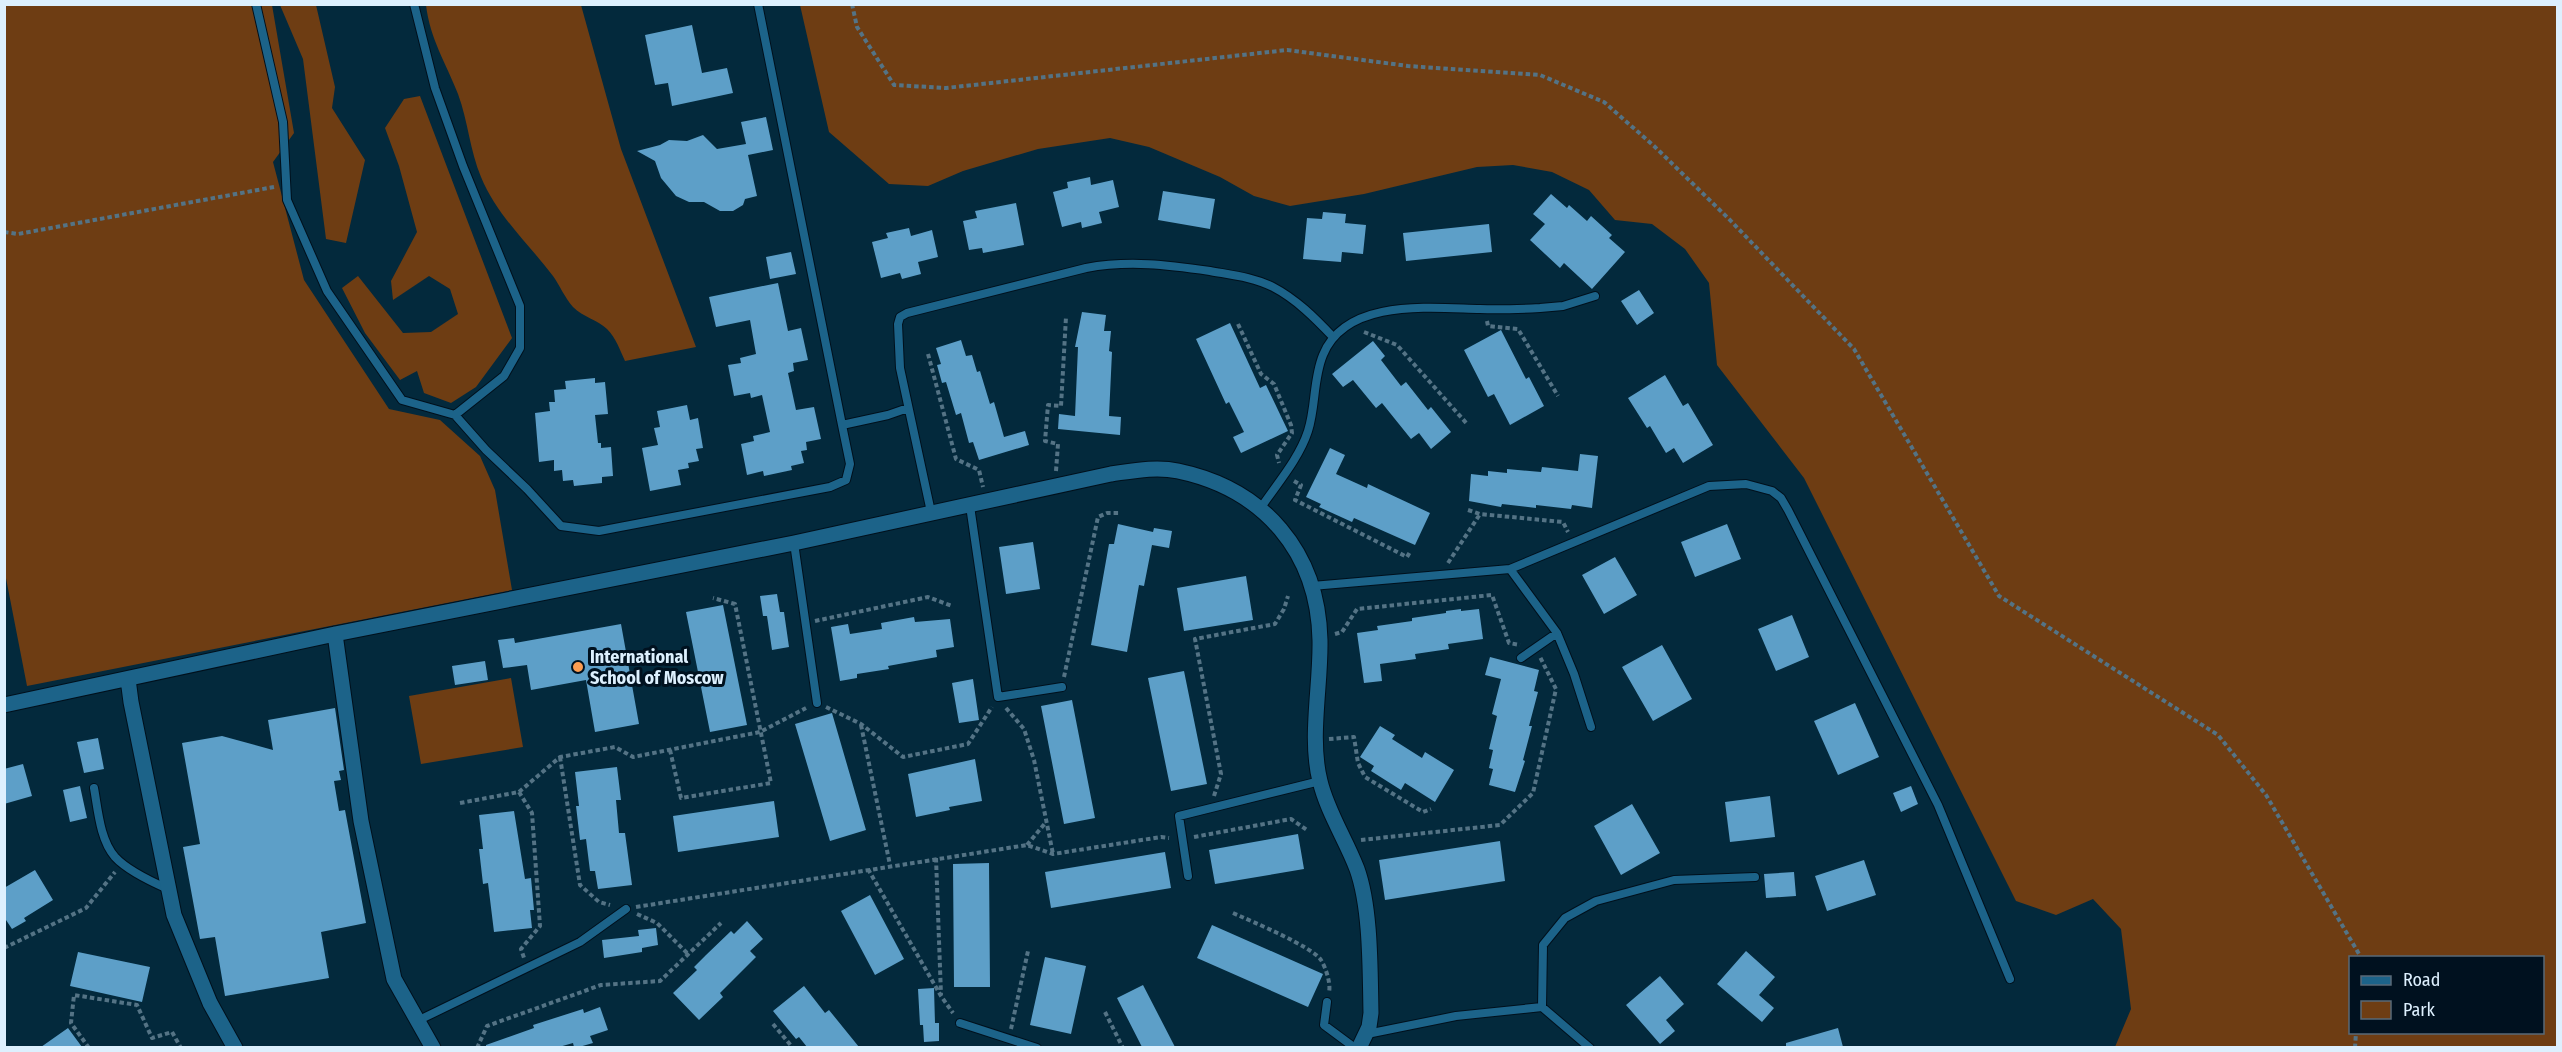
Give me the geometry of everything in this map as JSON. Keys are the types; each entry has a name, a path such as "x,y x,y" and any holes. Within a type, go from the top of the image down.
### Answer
{"street":[{"path":"4,705 335,634 795,543 1055,487 1141,470 1177,471 1222,486 1260,509 1293,543 1304,562 1312,586 1320,638 1317,740 1320,781 1357,870 1365,906 1371,1013 1360,1043"},
{"path":"335,634 361,821 392,969 402,997 433,1047"},
{"path":"128,679 174,915 210,1003 235,1047"}],"lane":[{"path":"256,4 283,122 287,200 327,291 402,400 455,415 561,526 599,531 831,487 846,480 850,464 758,4"},
{"path":"414,4 435,88 459,155 520,306 520,348 504,376 455,415"},
{"path":"931,512 922,460 900,368 898,324 900,317 906,313 1107,264 1148,263 1258,280 1290,298 1333,337"},
{"path":"1260,509 1298,453 1308,432 1323,354 1333,337 1346,327 1361,318 1397,309 1563,306 1595,296"},
{"path":"842,425 908,408"},
{"path":"1312,586 1510,569 1709,486 1746,484 1772,491 1781,498 1938,805 2010,979"},
{"path":"970,506 998,697 1062,687"},
{"path":"795,543 817,703"},
{"path":"1510,569 1557,633 1574,674 1591,727"},
{"path":"1521,658 1557,633"},
{"path":"1188,876 1179,816 1320,781"},
{"path":"93,788 103,832 115,857 145,879 168,889"},
{"path":"1542,1006 1543,945 1565,918 1596,901 1674,880 1755,877"},
{"path":"417,1021 580,942 626,909"},
{"path":"1327,1002 1324,1025 1360,1043 1456,1016 1542,1006 1590,1047"},
{"path":"960,1023 1037,1047"}],"path":[{"path":"852,4 857,27 894,85 946,88 1287,50 1408,66 1540,75 1604,102 1654,146 1728,218 1854,349 2000,596 2218,735 2266,795 2359,956"},
{"path":"4,232 18,234 286,184"},
{"path":"1483,309 1488,326 1518,330 1558,396"},
{"path":"1055,487 1058,444 1045,441 1048,405 1061,406 1066,317"},
{"path":"1346,327 1396,345 1468,425"},
{"path":"927,354 956,459 979,470 986,502"},
{"path":"1468,510 1480,514 1563,522 1573,542"},
{"path":"1062,687 1098,517 1107,513 1120,513"},
{"path":"1440,576 1480,514"},
{"path":"1320,638 1342,632 1357,609 1492,595 1509,643 1535,649 1556,689 1533,793 1500,825 1345,842"},
{"path":"1210,808 1221,774 1195,639 1275,624 1284,609 1288,596"},
{"path":"806,623 928,597 952,606"},
{"path":"670,750 681,798 771,783 735,604 713,598"},
{"path":"460,803 519,792 560,757 615,747 633,757 760,732 817,703 861,724 903,757 968,744 998,697 1024,729 1034,760 1053,854"},
{"path":"861,724 890,865"},
{"path":"1317,740 1354,736 1358,762 1365,777 1423,812 1431,809"},
{"path":"560,757 580,885 599,902 626,909 868,868 1027,845 1053,854 1161,837 1182,839 1291,819 1306,830"},
{"path":"519,792 532,813 540,926 521,949 526,967"},
{"path":"1027,845 1046,821"},
{"path":"936,858 941,996"},
{"path":"4,948 17,944 86,908 123,862"},
{"path":"868,868 941,996 960,1023"},
{"path":"1233,913 1306,949 1321,959 1331,986 1327,1002"},
{"path":"640,916 657,923 688,953"},
{"path":"477,1047 487,1026 601,985 660,981 721,923"},
{"path":"1009,1039 1028,951"},
{"path":"89,1047 71,1023 74,995 137,1005 152,1038 172,1032 181,1047"},
{"path":"1105,1012 1123,1047"},
{"path":"773,1024 793,1047"}],"green space":[{"path":"4,5 272,5 294,133 273,162 304,280 389,409 440,420 480,456 495,490 512,590 27,686 4,568"},
{"path":"280,5 316,5 335,87 332,108 365,160 346,243 326,239 303,59"},
{"path":"426,5 581,5 621,149 696,347 625,361 607,329 570,303 553,276 504,217 481,177 458,94 431,29"},
{"path":"800,5 2557,5 2557,1047 2115,1047 2131,1009 2121,929 2093,899 2056,915 2016,901 1804,478 1717,365 1709,283 1685,249 1652,224 1615,220 1589,190 1552,172 1513,165 1477,167 1364,194 1290,206 1254,196 1220,177 1149,147 1110,138 1038,149 963,171 928,186 889,184 829,132"},
{"path":"420,96 512,338 476,387 451,403 424,393 417,371 400,380 365,333 342,288 358,276 403,333 431,332 458,314 450,289 429,276 393,300 391,281 417,232 399,166 385,128 404,99"},
{"path":"511,678 523,747 421,764 409,696"}],"building":[{"path":"692,25 702,73 727,68 733,93 672,106 668,83 655,85 645,35"},
{"path":"766,117 773,150 748,155 757,196 745,199 743,205 733,211 720,211 704,202 689,202 676,196 661,178 655,161 637,151 660,145 669,140 687,141 703,135 717,149 746,144 741,122"},
{"path":"1090,177 1091,185 1113,180 1119,207 1099,212 1102,223 1082,228 1081,222 1062,227 1053,192 1068,188 1067,182"},
{"path":"1163,191 1215,199 1210,229 1158,220"},
{"path":"1551,194 1567,208 1569,205 1587,221 1591,216 1612,235 1609,238 1625,252 1592,289 1564,263 1560,268 1530,240 1545,224 1533,214"},
{"path":"1016,203 1024,245 983,253 982,248 969,250 963,221 977,218 975,211"},
{"path":"1323,212 1346,214 1345,223 1366,225 1363,254 1342,252 1341,262 1303,259 1307,218 1322,219"},
{"path":"1489,224 1492,252 1406,261 1403,233"},
{"path":"909,228 911,236 932,230 938,257 918,262 921,274 902,279 900,273 881,278 872,242 888,238 886,233"},
{"path":"791,252 796,274 770,279 766,257"},
{"path":"778,283 788,331 801,328 808,360 793,363 794,371 788,373 796,410 814,407 821,439 806,442 807,450 801,451 804,463 791,466 792,470 764,476 763,471 747,475 741,444 754,441 753,436 770,432 762,395 751,398 750,393 734,396 728,365 741,363 740,358 756,354 750,320 716,327 709,297"},
{"path":"1639,290 1654,313 1637,325 1621,301"},
{"path":"1082,312 1106,315 1104,331 1111,331 1109,416 1121,417 1120,435 1058,429 1059,414 1075,416 1078,347 1075,347"},
{"path":"1230,323 1260,388 1266,385 1288,431 1241,453 1233,437 1244,432 1229,402 1226,404 1196,339"},
{"path":"1501,330 1526,379 1529,377 1544,406 1510,425 1494,394 1488,397 1464,350"},
{"path":"961,340 966,356 972,355 977,372 980,371 990,404 994,402 1004,437 1025,431 1029,445 979,460 973,442 969,443 961,413 956,415 946,382 942,383 937,365 941,364 936,348"},
{"path":"1373,341 1385,356 1381,360 1401,386 1406,382 1428,410 1431,407 1451,432 1431,449 1419,433 1411,439 1382,403 1376,408 1353,380 1343,387 1332,374"},
{"path":"1665,375 1683,406 1688,403 1713,445 1683,463 1674,448 1666,453 1650,426 1647,428 1628,398"},
{"path":"595,378 595,383 605,382 608,414 595,415 598,443 601,443 601,448 611,447 613,476 602,477 602,483 574,486 573,480 563,481 562,470 554,471 554,460 539,462 535,413 550,411 549,402 555,402 554,390 566,389 565,381"},
{"path":"687,405 690,420 698,418 703,448 696,449 699,461 688,463 689,468 678,470 681,485 650,491 642,448 658,445 654,428 660,427 657,411"},
{"path":"1330,448 1345,455 1336,474 1367,488 1368,484 1430,513 1415,545 1354,518 1352,522 1319,507 1321,504 1306,497"},
{"path":"1580,454 1598,456 1592,508 1572,505 1571,509 1536,505 1536,508 1502,504 1501,507 1469,501 1471,474 1488,476 1488,471 1507,473 1507,469 1541,472 1542,467 1578,471"},
{"path":"1118,524 1153,532 1154,528 1172,531 1169,548 1152,545 1144,586 1139,585 1127,652 1091,645 1109,544 1114,544"},
{"path":"1727,524 1741,559 1695,577 1681,542"},
{"path":"1033,542 1040,589 1006,594 999,547"},
{"path":"1615,557 1637,595 1604,614 1582,575"},
{"path":"1246,576 1253,620 1184,631 1177,588"},
{"path":"777,594 780,612 784,612 789,647 772,650 767,616 763,616 760,596"},
{"path":"723,605 747,725 710,732 686,612"},
{"path":"1461,609 1461,611 1479,609 1483,639 1448,644 1449,649 1415,654 1416,659 1380,664 1382,681 1364,683 1357,633 1378,630 1377,626 1412,621 1412,618"},
{"path":"1792,615 1809,657 1776,671 1758,629"},
{"path":"914,617 915,622 950,619 954,647 936,650 937,657 888,666 889,669 857,674 857,678 840,681 831,627 848,624 850,634 882,629 881,623"},
{"name":"International School of Moscow","path":"621,624 639,724 595,732 586,680 531,690 527,665 503,668 498,640 514,638 515,643"},
{"path":"1662,645 1692,699 1653,721 1622,667"},
{"path":"1490,657 1539,670 1534,691 1538,692 1529,726 1532,726 1523,760 1525,761 1515,792 1489,785 1493,769 1489,768 1493,750 1489,749 1497,716 1492,714 1501,679 1485,675"},
{"path":"485,661 488,680 455,685 452,666"},
{"path":"1184,671 1207,784 1171,791 1148,678"},
{"path":"973,679 979,720 959,723 952,683"},
{"path":"1072,700 1095,818 1064,824 1041,706"},
{"path":"1855,703 1879,757 1838,775 1814,721"},
{"path":"335,708 344,770 339,771 341,780 334,781 339,811 345,810 366,923 321,932 329,978 225,996 215,937 200,939 183,847 200,844 182,743 222,736 273,750 268,720"},
{"path":"832,713 866,830 830,841 795,724"},
{"path":"1380,726 1395,735 1392,739 1422,758 1425,752 1454,770 1435,802 1405,783 1401,790 1371,771 1374,766 1360,757"},
{"path":"98,738 104,769 84,773 77,742"},
{"path":"975,759 982,801 949,807 950,810 916,817 908,774"},
{"path":"23,764 32,796 4,804 4,769"},
{"path":"617,767 621,800 616,800 619,833 625,833 632,885 598,889 595,871 590,871 586,839 580,840 575,772"},
{"path":"80,786 87,818 70,822 63,790"},
{"path":"1911,786 1918,804 1901,812 1893,793"},
{"path":"1770,796 1775,837 1730,842 1725,802"},
{"path":"774,801 779,837 678,852 673,816"},
{"path":"1632,804 1660,853 1621,875 1594,826"},
{"path":"514,811 525,879 531,878 534,910 530,910 532,928 494,932 488,883 483,884 479,849 483,849 479,815"},
{"path":"1298,834 1304,869 1215,884 1209,850"},
{"path":"1500,841 1505,881 1385,900 1379,860"},
{"path":"1165,852 1171,888 1051,908 1045,872"},
{"path":"1864,860 1876,895 1827,911 1815,876"},
{"path":"989,863 990,987 954,987 953,864"},
{"path":"35,870 53,900 24,918 26,921 12,929 4,917 4,888"},
{"path":"1794,872 1796,896 1766,898 1764,874"},
{"path":"870,895 904,959 875,975 841,911"},
{"path":"747,921 763,939 750,951 756,957 720,993 723,997 699,1020 673,993 697,970 694,967 706,955 731,931 734,934"},
{"path":"1212,925 1323,974 1308,1007 1197,958"},
{"path":"656,928 658,945 642,948 642,952 604,958 602,940 639,936 638,930"},
{"path":"1746,951 1775,977 1759,995 1774,1008 1762,1022 1717,984"},
{"path":"78,952 150,967 142,1002 70,986"},
{"path":"1045,957 1086,966 1071,1034 1030,1025"},
{"path":"1660,976 1684,1004 1666,1020 1675,1031 1660,1044 1626,1005"},
{"path":"1143,985 1175,1047 1142,1047 1117,998"},
{"path":"804,986 825,1013 829,1010 859,1047 807,1047 799,1037 796,1039 773,1011"},
{"path":"934,988 935,1023 939,1023 939,1041 924,1042 923,1025 920,1025 918,989"},
{"path":"600,1007 608,1030 590,1036 593,1043 579,1047 574,1047 573,1043 559,1047 486,1047 486,1045 534,1028 533,1025 583,1009 584,1013"},
{"path":"68,1028 82,1047 41,1047"},
{"path":"1838,1028 1843,1047 1786,1047 1786,1043"}],"place":[{"name":"International School of Moscow","path":"578,667"}]}
